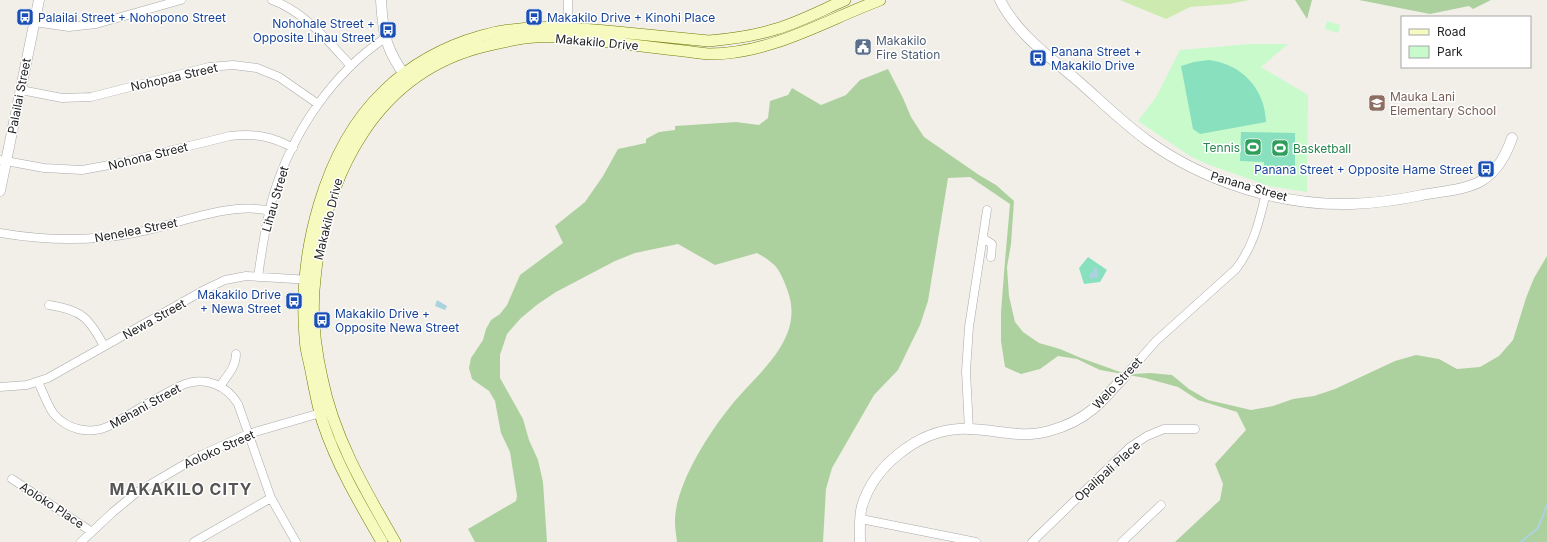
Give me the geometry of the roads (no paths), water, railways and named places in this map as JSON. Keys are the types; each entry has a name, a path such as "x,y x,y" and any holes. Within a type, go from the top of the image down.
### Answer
{"main road":[{"name":"Makakilo Drive","path":"395,542 348,457 326,412 316,341 310,280 339,175 355,145 373,119 407,78 460,55 484,47 568,32 709,41 731,39 776,29 845,0"},
{"path":"845,0 849,11"},
{"name":"Makakilo Drive","path":"568,32 709,54 733,52 780,42 803,33 849,11 880,0"},
{"name":"Makakilo Drive","path":"326,412 322,421 337,460 352,490 382,542"}],"street":[{"name":"Palailai Street","path":"0,191 3,161 39,0"},
{"path":"34,22 69,27 96,24 181,0"},
{"path":"272,0 300,16 351,66"},
{"path":"381,0 382,24 385,38 395,60 407,78"},
{"path":"568,0 568,32"},
{"name":"Panana Street","path":"1000,0 1012,19 1034,44 1148,141 1200,171 1236,185 1266,194 1312,202 1351,204 1390,201 1468,187 1488,178 1498,167 1506,155 1512,138"},
{"name":"Lihau Street","path":"258,277 274,194 286,160 302,128 318,104 351,66 372,47 385,38"},
{"name":"Nohopaa Street","path":"20,90 62,98 91,97 209,68 233,65 257,68 279,77 318,104"},
{"name":"Nohona Street","path":"3,161 63,170 101,168 239,135 266,136 292,148"},
{"name":"Welo Street","path":"860,542 862,506 873,482 889,462 908,447 934,434 959,429 1030,435 1050,431 1073,421 1092,410 1156,341 1236,269 1255,237 1266,194"},
{"name":"Nenelea Street","path":"0,233 50,240 80,240 140,232 230,209 254,208 270,211"},
{"path":"969,430 966,371 969,327 987,210"},
{"path":"983,238 992,244 991,257"},
{"name":"Newa Street","path":"0,387 16,387 48,378 215,284 235,278 258,277 310,280"},
{"path":"49,305 69,309 84,318 93,326 104,346"},
{"path":"220,386 235,364 236,354"},
{"name":"Mehani Street","path":"38,382 51,409 57,417 65,424 74,428 90,431 109,426 185,384 200,381 220,386 228,392 238,404 271,498 296,542"},
{"name":"Aoloko Street","path":"81,542 136,493 198,457 248,434 326,412"},
{"name":"Opalipali Place","path":"1032,542 1130,447 1146,436 1164,429 1196,429"},
{"name":"Aoloko Place","path":"12,479 28,491 55,506 68,517 92,532"},
{"path":"194,542 207,539 271,498"},
{"path":"1122,542 1161,505"},
{"path":"861,518 976,542"}],"water":[{"path":"1094,268 1097,268 1099,277 1090,279 1089,274 1093,272"},
{"path":"437,300 447,306 445,310 435,306"}],"waterway":[{"path":"1521,542 1538,528 1547,505"}],"place":[{"name":"Palailai Street + Nohopono Street","path":"25,17"},
{"name":"Makakilo Drive + Kinohi Place","path":"534,17"},
{"name":"Nohohale Street + Opposite Lihau Street","path":"388,30"},
{"name":"Makakilo Fire Station","path":"863,47"},
{"name":"Panana Street + Makakilo Drive","path":"1038,58"},
{"name":"Mauka Lani Elementary School","path":"1377,103"},
{"name":"Tennis","path":"1253,147"},
{"name":"Basketball","path":"1280,148"},
{"name":"Panana Street + Opposite Hame Street","path":"1486,169"},
{"name":"Makakilo Drive + Newa Street","path":"294,301"},
{"name":"Makakilo Drive + Opposite Newa Street","path":"322,320"}],"district":[{"name":"MAKAKILO CITY","path":"181,489"}]}
